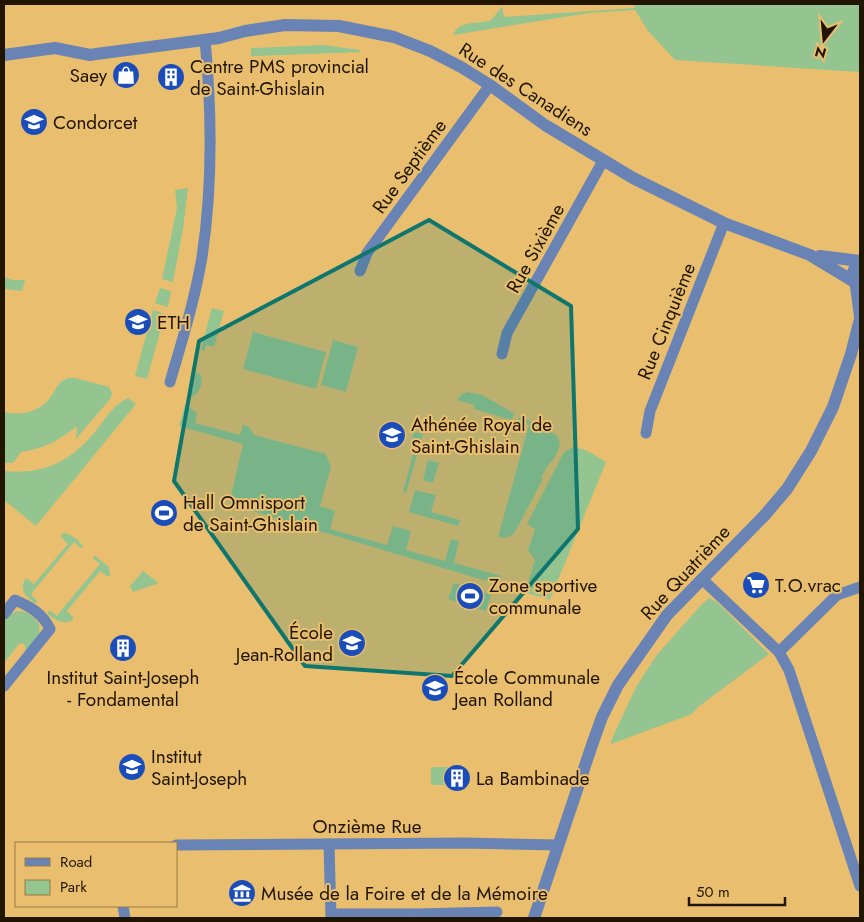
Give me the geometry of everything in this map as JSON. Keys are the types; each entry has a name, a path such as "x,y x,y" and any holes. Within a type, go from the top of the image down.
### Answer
{"street":[{"name":"Rue des Canadiens","path":"4,55 55,48 90,55 220,38 245,31 285,25 321,24 357,28 394,37 461,67 603,161 663,194 724,223 810,255 857,286"},
{"path":"170,382 194,296 202,259 209,205 211,118 205,40"},
{"name":"Rue Septième","path":"360,271 367,253 490,85"},
{"name":"Rue Sixième","path":"502,354 507,333 603,161"},
{"name":"Rue Cinquième","path":"646,433 650,411 724,223"},
{"name":"Rue des Canadiens","path":"810,255 860,261 854,270 857,286"},
{"name":"Rue Quatrième","path":"534,918 592,742 618,685 667,615 787,489 811,451 833,408 851,354 860,318 857,286"},
{"path":"702,579 779,652 790,670 860,886"},
{"path":"779,652 837,595 860,587"},
{"path":"4,614 15,600 38,612 46,620 50,629 4,686"},
{"name":"Onzième Rue","path":"178,845 465,843 558,845"},
{"path":"329,844 332,916 416,916 497,912"}],"highlighted area":[{"path":"429,220 571,306 578,529 452,676 305,666 174,481 199,341"}],"green space":[{"path":"634,4 860,4 860,72 675,60 648,31 635,10 589,13 453,35 460,27 469,23 491,20 502,7 504,17 635,8"},
{"path":"323,45 360,50 360,52 251,56 251,48"},
{"path":"188,188 183,229 173,282 162,279 177,208 175,190"},
{"path":"4,277 13,280 25,280 22,291 4,289"},
{"path":"160,288 171,291 168,307 155,303"},
{"path":"212,308 224,311 214,347 206,345 204,352 201,348"},
{"path":"153,310 165,314 147,379 135,376"},
{"path":"253,332 326,352 316,389 243,369"},
{"path":"333,340 358,347 346,392 321,385"},
{"path":"196,372 200,374 201,384 197,393 192,397 188,394 189,390 192,391"},
{"path":"68,378 75,378 109,387 112,393 111,398 76,439 77,426 51,443 21,452 13,463 4,463 4,412 24,413 37,409 48,401 60,383"},
{"path":"468,392 482,395 514,413 512,420 474,409 474,405 457,400 462,394"},
{"path":"128,398 136,404 36,526 4,500 4,471 19,472 46,468 68,457 89,439 115,407"},
{"path":"185,404 197,413 195,423 240,435 243,425 249,427 254,435 326,454 331,467 320,506 335,511 330,529 387,545 393,526 411,531 406,550 445,561 451,539 459,541 454,563 502,576 500,582 526,590 535,560 528,550 535,529 527,524 563,454 573,448 578,448 590,452 606,462 550,600 229,504 243,444 179,426"},
{"path":"520,416 556,435 560,445 552,462 550,462 541,478 543,479 515,532 505,538 500,538 498,537 529,425 517,421"},
{"path":"414,432 423,434 406,493 403,492 415,447 410,445"},
{"path":"428,460 439,463 433,483 423,480"},
{"path":"415,490 436,495 431,512 460,520 458,526 409,512"},
{"path":"65,533 76,538 83,547 81,548 74,542 31,594 38,602 34,603 24,592 24,582 26,578 34,584 68,544 61,537"},
{"path":"94,555 109,567 110,576 100,571 67,611 73,617 73,620 60,622 54,619 48,614 48,611 57,616 100,564 93,558"},
{"path":"143,571 159,583 133,592 130,586"},
{"name":"Zone sportive communale","path":"454,583 491,594 486,611 448,599"},
{"path":"709,598 717,602 769,654 698,707 692,714 611,744 636,687 656,656"},
{"path":"18,611 28,613 36,619 40,628 39,633 36,640 26,651 24,643 19,644 4,663 4,620 7,615"},
{"path":"431,767 448,767 448,785 431,785"}],"place":[{"name":"Saey","path":"126,75"},
{"name":"Centre PMS provincial de Saint-Ghislain","path":"171,77"},
{"name":"Condorcet","path":"34,122"},
{"name":"ETH","path":"138,322"},
{"name":"Athénée Royal de Saint-Ghislain","path":"392,435"},
{"name":"Hall Omnisport de Saint-Ghislain","path":"164,513"},
{"name":"T.O.vrac","path":"756,585"},
{"name":"Zone sportive communale","path":"470,596"},
{"name":"École Jean-Rolland","path":"352,643"},
{"name":"Institut Saint-Joseph - Fondamental","path":"123,648"},
{"name":"École Communale Jean Rolland","path":"435,688"},
{"name":"Institut Saint-Joseph","path":"132,767"},
{"name":"La Bambinade","path":"457,778"},
{"name":"Musée de la Foire et de la Mémoire","path":"242,893"}]}
